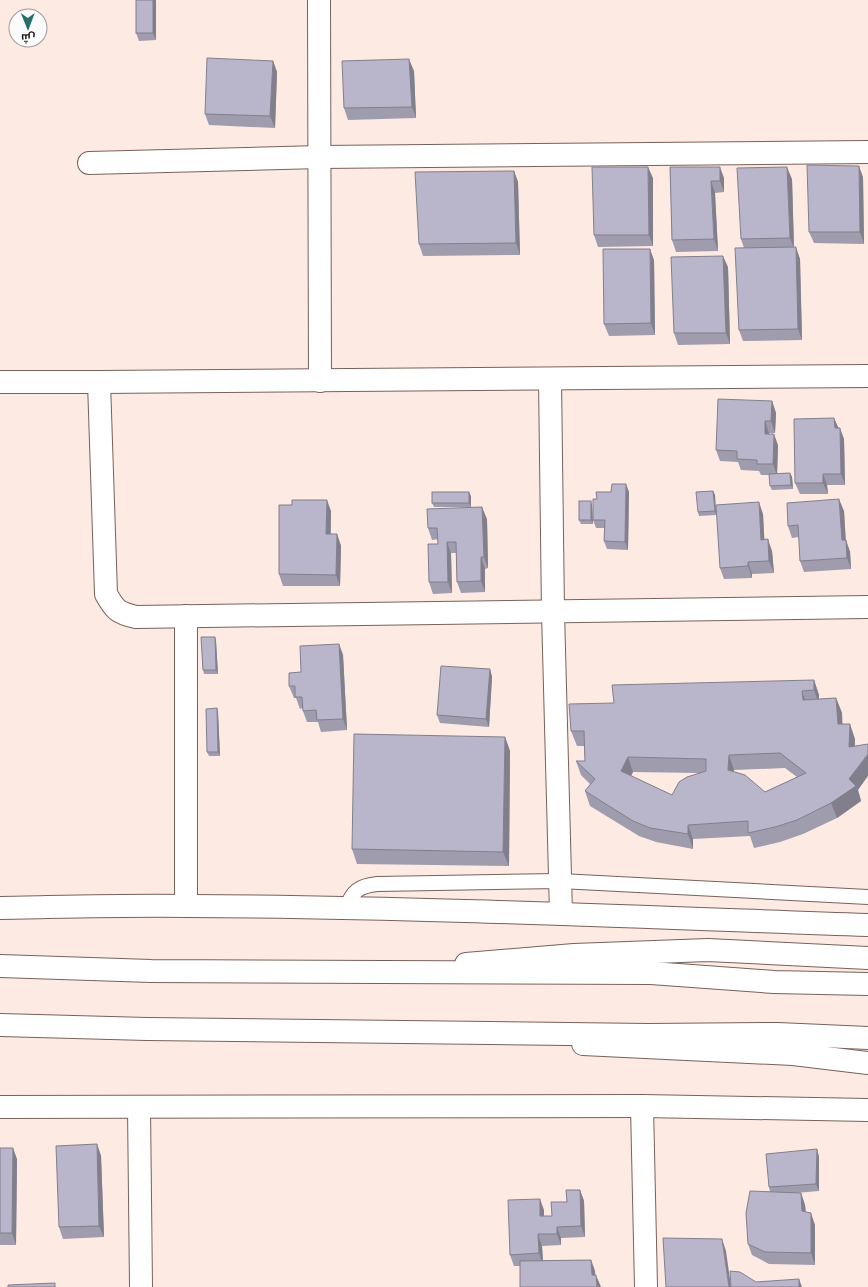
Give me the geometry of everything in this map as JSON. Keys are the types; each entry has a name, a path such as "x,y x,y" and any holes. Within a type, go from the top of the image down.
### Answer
{"main road":[{"path":"319,0 320,380"},
{"path":"89,163 320,157 868,152"},
{"path":"0,382 868,376"},
{"path":"550,378 553,612 561,914"},
{"path":"99,382 106,594 112,606 123,614 136,617 868,607"},
{"path":"186,616 186,906"},
{"path":"0,908 186,906 346,908 868,925"},
{"path":"360,972 574,956 708,950 868,958"},
{"path":"0,966 151,971 651,973 774,982 868,984"},
{"path":"0,1025 148,1029 453,1033 648,1035 778,1034 868,1038"},
{"path":"453,1033 521,1041 793,1054 868,1063"},
{"path":"642,1106 646,1287"},
{"path":"0,1107 642,1106 868,1110"},
{"path":"139,1107 141,1287"}],"lane":[{"path":"346,908 350,898 356,890 366,885 560,881 868,897"}],"building":[{"path":"136,0 153,0 153,33 136,33"},
{"path":"207,58 273,61 270,116 205,114"},
{"path":"409,59 412,107 344,108 342,61"},
{"path":"807,165 859,166 860,232 809,232"},
{"path":"592,167 648,167 649,235 594,235"},
{"path":"670,167 720,167 720,181 711,181 714,239 672,240"},
{"path":"787,167 790,238 741,239 737,168"},
{"path":"514,171 516,243 419,244 415,172"},
{"path":"796,247 798,329 739,330 735,248"},
{"path":"603,249 650,249 651,323 604,324"},
{"path":"723,256 726,333 674,333 671,257"},
{"path":"718,399 772,401 771,421 765,421 765,434 774,434 773,464 757,464 757,460 737,459 737,451 716,450"},
{"path":"834,418 835,428 840,428 841,474 823,474 823,483 795,483 794,419"},
{"path":"790,473 791,485 770,486 769,474"},
{"path":"612,484 626,484 625,542 604,541 605,520 593,520 593,499 597,499 596,492 611,492"},
{"path":"713,491 715,511 698,512 696,492"},
{"path":"432,492 469,492 469,503 432,503"},
{"path":"839,499 842,540 846,540 847,558 800,561 798,525 788,526 787,503"},
{"path":"292,500 327,500 326,534 337,534 336,575 279,574 279,505 292,505"},
{"path":"579,501 591,501 591,520 579,520"},
{"path":"759,502 761,540 768,539 769,561 748,562 748,566 720,568 716,505"},
{"path":"482,507 484,557 481,557 481,581 457,582 456,542 447,542 448,582 429,582 428,544 438,544 437,528 428,528 427,509"},
{"path":"201,637 215,637 216,670 203,670"},
{"path":"339,644 343,719 317,720 316,710 303,711 302,697 295,697 295,686 289,686 289,673 301,672 300,646"},
{"path":"441,666 490,669 486,719 437,715"},
{"path":"814,680 814,690 802,691 803,700 836,698 838,724 850,724 849,747 868,744 868,754 849,779 856,786 831,803 797,820 748,833 748,821 688,825 688,834 650,828 633,821 585,791 595,779 576,761 585,761 584,731 571,731 569,704 614,703 612,685","holes":["780,753 806,773 765,792 745,775 728,770 729,755","628,757 706,759 706,771 687,777 679,782 672,795 621,771"]},
{"path":"217,708 218,752 207,752 206,709"},
{"path":"354,734 505,737 503,852 352,849"},
{"path":"97,1144 99,1226 59,1227 56,1146"},
{"path":"0,1148 13,1148 12,1233 0,1233"},
{"path":"817,1149 816,1184 769,1187 766,1154"},
{"path":"566,1190 580,1190 581,1226 557,1227 557,1234 538,1234 539,1253 510,1255 508,1200 540,1199 540,1216 552,1216 551,1202 567,1202"},
{"path":"750,1191 801,1193 802,1211 811,1213 811,1253 765,1252 748,1244 746,1213"},
{"path":"663,1238 722,1239 729,1287 666,1287"},
{"path":"591,1260 592,1275 596,1275 597,1287 520,1287 520,1261"},
{"path":"730,1271 740,1272 756,1282 799,1279 799,1287 731,1287"},
{"path":"55,1283 55,1287 8,1287 8,1285"}]}
